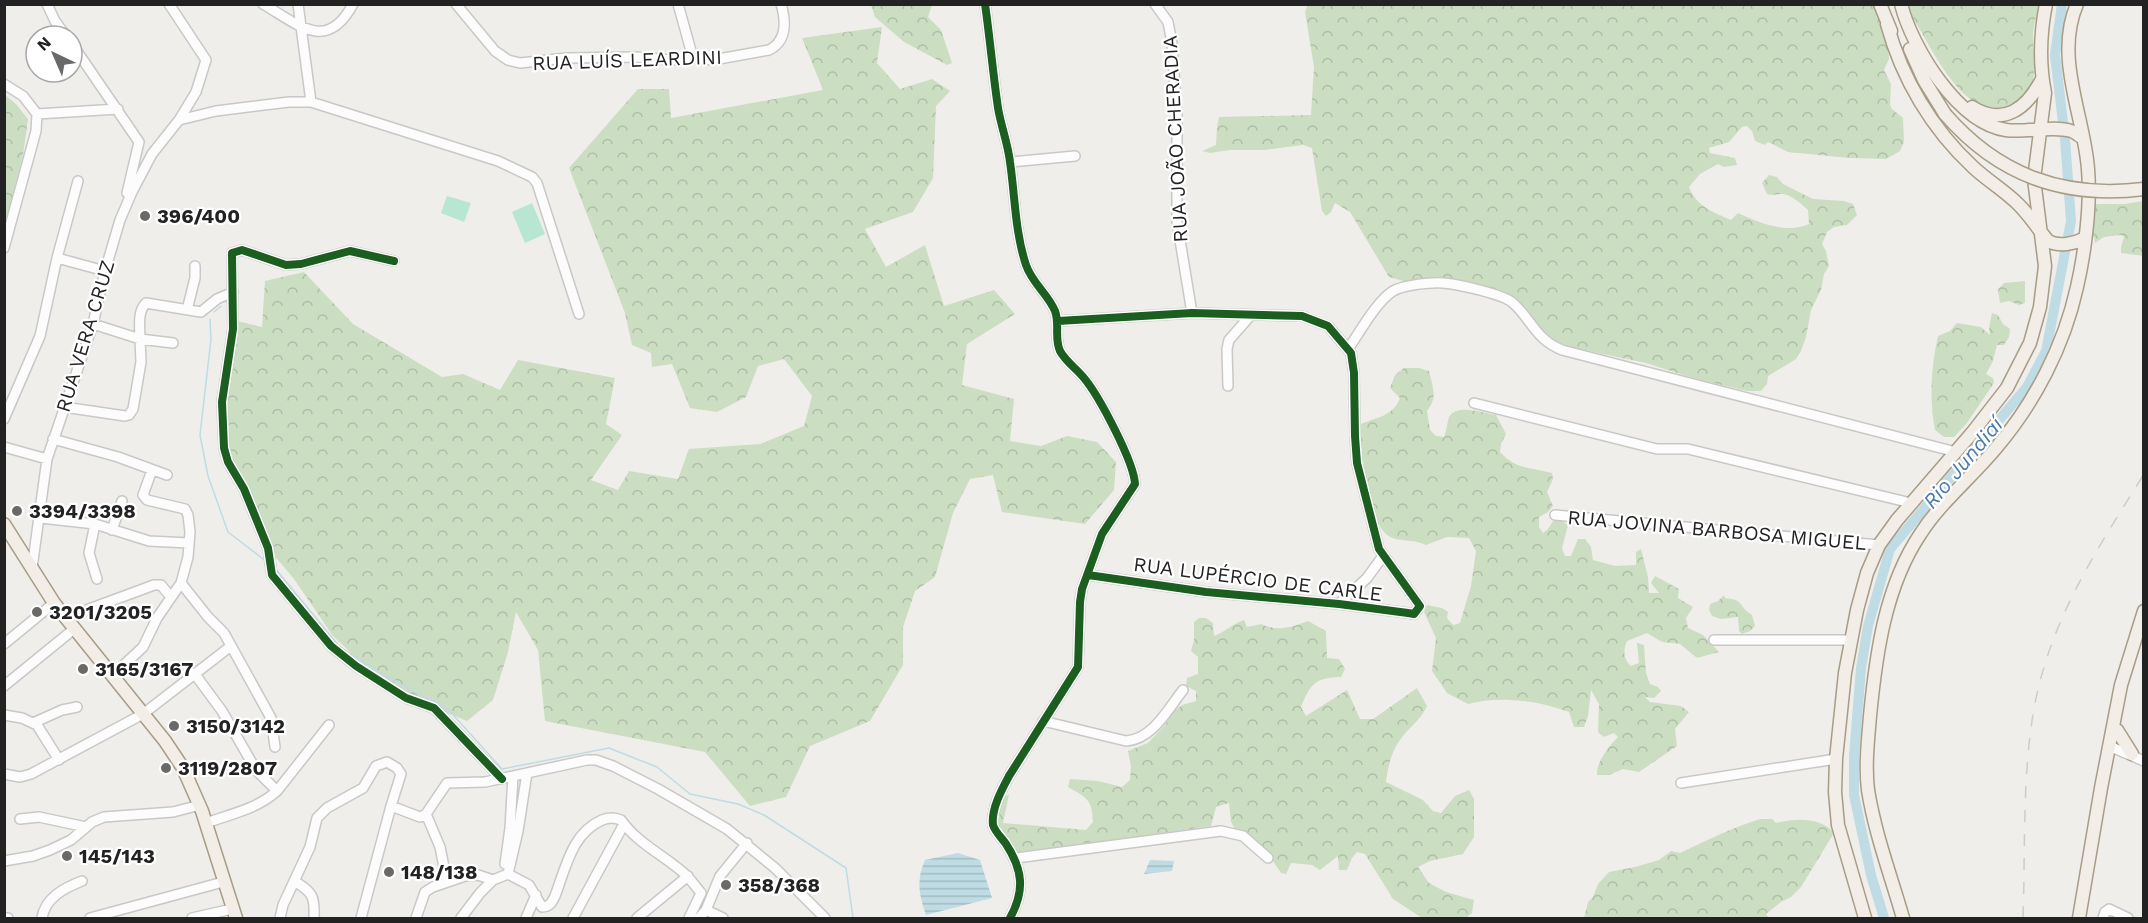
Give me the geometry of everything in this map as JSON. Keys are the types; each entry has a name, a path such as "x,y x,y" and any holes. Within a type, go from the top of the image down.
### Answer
{"main road":[{"path":"1880,4 1905,75 1928,114 1954,148 2021,207 2053,243 2079,240"},
{"path":"1899,4 1910,49 1932,93 1945,114 1974,144 2019,172 2064,188 2093,192 2144,189"},
{"path":"1899,4 1921,55 1932,72 1972,115 1988,125 2006,130 2070,130 2083,138"},
{"path":"1865,918 1838,825 1835,792 1836,759 1851,640 1867,573 1879,545 2007,388 2030,343 2040,307 2045,266 2034,179 2044,130 2045,93 2042,79 2041,27 2046,4"},
{"path":"1903,918 1873,814 1868,788 1867,750 1875,669 1887,610 1899,574 1921,533 1998,446 2025,409 2054,360 2078,285 2079,240 2088,170 2067,42 2077,4"},
{"path":"1887,24 1920,83 1932,93"},
{"path":"1953,95 1977,111 1992,116 2011,114 2026,104 2036,92 2042,79"},
{"path":"4,524 65,618 165,741 183,768 200,805 234,914"},
{"path":"2081,918 2120,750 2121,686 2144,611"},
{"path":"2081,918 2110,762 2120,750 2117,730 2144,626"},
{"path":"2117,730 2120,750"}],"street":[{"path":"47,4 58,24"},
{"name":"RUA VERA CRUZ","path":"32,568 41,518 47,459 93,324 105,271 124,208 155,150 179,120 196,92 206,60 170,4"},
{"path":"263,4 301,26 318,31 334,29 342,23 353,4"},
{"path":"298,4 311,102"},
{"name":"RUA LUÍS LEARDINI","path":"456,4 486,42 508,60 520,63 567,58 636,57 713,60 770,50 776,47 783,38 785,29 781,4"},
{"path":"678,4 693,58"},
{"path":"985,4 998,107 1010,162 1014,208 1027,267 1035,284 1052,304 1058,321 1059,349 1085,379 1098,399 1135,474 1132,492 1113,514 1102,534 1080,602 1078,668 1042,721 1002,788 994,816 993,825 996,832 1016,858 1021,885 1015,910 1010,918"},
{"name":"RUA JOÃO CHERADIA","path":"1155,4 1168,22 1172,42 1177,116 1176,222 1192,313"},
{"path":"84,61 139,142 155,150"},
{"path":"4,84 23,96 37,114 36,131 4,248"},
{"path":"179,120 216,111 289,102 311,102 498,161 532,177 537,183 579,314"},
{"path":"37,114 118,109"},
{"path":"124,208 139,142"},
{"path":"135,155 149,160"},
{"path":"1010,162 1075,156"},
{"path":"4,419 40,336 57,258 78,181"},
{"path":"394,261 350,251 301,264 286,265 242,250 232,254 233,329 222,402 224,448 228,462 244,489 268,548 272,575 330,646 356,666 406,698 434,708 502,778"},
{"path":"57,258 105,271"},
{"path":"187,310 195,278 195,266"},
{"path":"1348,349 1378,306 1391,292 1401,287 1442,283 1500,296 1513,303 1532,328 1552,346 1956,452"},
{"path":"64,407 129,415 133,409 141,362 140,315 146,303 201,312 217,299 233,292"},
{"name":"RUA LUPÉRCIO DE CARLE","path":"1058,321 1192,313 1302,316 1328,326 1351,353 1354,373 1357,463 1371,523 1383,556 1420,606 1414,614 1408,614 1339,604 1206,592 1088,575"},
{"path":"1228,386 1227,349 1229,340 1251,315"},
{"path":"93,324 140,339 173,343"},
{"path":"1474,403 1657,449 1688,449 1911,503"},
{"path":"53,439 118,457 167,475"},
{"path":"4,447 47,459"},
{"path":"112,676 143,647 181,583 189,543 190,522 185,509 147,500 143,495 153,470"},
{"path":"112,530 122,501"},
{"name":"RUA JOVINA BARBOSA MIGUEL","path":"1555,515 1879,545"},
{"path":"41,518 95,524 149,542 189,543"},
{"path":"95,524 89,553 97,579"},
{"path":"1339,604 1367,578 1383,556"},
{"path":"181,583 224,633 271,718 275,747"},
{"path":"65,618 154,585 161,585 171,597"},
{"path":"4,644 54,603"},
{"path":"4,686 74,629"},
{"path":"1714,640 1851,640"},
{"path":"4,774 20,777 31,774 142,714 231,646"},
{"path":"194,673 222,711 256,770 278,791"},
{"path":"1042,721 1126,741 1137,740 1151,730 1183,690"},
{"path":"33,723 62,710 77,707"},
{"path":"4,716 22,718 33,723 41,730 59,760"},
{"path":"206,823 264,802 278,791 328,725"},
{"path":"2120,750 2144,760"},
{"path":"1681,783 1836,759"},
{"path":"391,806 420,817 426,814 447,783 485,782 596,760 658,789 711,819 747,843 825,918"},
{"path":"280,918 283,905 310,847 317,818 327,808 363,788 379,764 387,762 397,768 401,774 361,918"},
{"path":"461,918 493,880 506,874 518,831 527,773"},
{"path":"506,874 513,776"},
{"path":"4,861 33,856 50,850 71,840 86,826 104,817 173,812 200,805"},
{"path":"426,814 440,847 447,882"},
{"path":"20,819 39,817 86,826"},
{"path":"506,874 529,885 542,907 551,904 579,837 590,826 608,818 616,818 645,846 688,876 701,893 689,918"},
{"path":"573,918 624,824"},
{"path":"1016,858 1221,831 1243,836 1268,858"},
{"path":"699,918 706,910 720,876 747,843"},
{"path":"416,918 428,889 474,875 493,880"},
{"path":"637,918 688,876"},
{"path":"42,918 49,901 62,891 82,881"},
{"path":"294,881 311,893 315,900 314,918"},
{"path":"90,918 223,882"},
{"path":"526,918 536,895"},
{"path":"2103,918 2109,909 2127,918"},
{"path":"706,910 723,918"},
{"path":"192,918 234,914"}],"green space":[{"path":"1308,4 1877,5 1888,46 1889,59 1884,70 1891,84 1890,105 1903,118 1904,142 1900,151 1886,159 1788,152 1768,142 1765,145 1755,141 1752,131 1747,126 1742,127 1729,142 1709,148 1710,153 1735,158 1737,165 1724,167 1718,164 1700,174 1689,187 1696,199 1706,208 1731,220 1738,213 1764,224 1782,228 1809,224 1808,210 1796,200 1785,194 1767,194 1762,183 1769,175 1777,177 1783,184 1813,199 1844,201 1853,204 1857,215 1847,225 1834,227 1827,232 1822,244 1829,266 1811,310 1806,337 1796,359 1768,376 1767,384 1761,391 1747,391 1696,379 1646,363 1570,347 1548,338 1492,290 1407,282 1389,277 1350,212 1335,203 1331,212 1326,216 1322,211 1312,148 1303,145 1265,150 1230,150 1210,153 1202,151 1216,145 1219,117 1311,115 1314,67 1305,12"},
{"path":"871,5 932,5 928,17 941,30 952,63 947,65 904,42 875,17"},
{"path":"1907,5 2039,5 2033,32 2033,78 2027,94 2018,102 2003,108 1987,108 1973,101 1947,74"},
{"path":"882,27 877,63 900,89 932,79 950,91 936,106 933,178 913,212 865,229 886,267 925,245 944,306 994,290 1015,314 967,344 962,385 1014,399 1010,441 1041,446 1067,436 1097,442 1116,462 1114,490 1085,524 1002,512 993,475 970,479 953,513 935,577 915,591 903,627 903,665 870,721 810,746 786,797 750,806 705,752 545,721 538,650 516,612 508,652 493,700 467,721 422,703 384,684 333,636 294,579 268,548 224,448 222,402 233,320 262,327 265,281 304,272 353,324 442,377 463,374 500,390 518,360 615,378 606,424 622,435 591,480 618,490 629,471 678,479 689,449 760,444 804,426 812,396 784,359 758,366 746,397 717,412 690,408 672,364 652,367 651,353 632,345 625,313 569,168 638,89 669,89 671,118 823,90 802,38"},
{"path":"5,95 28,119 23,155 5,225"},
{"path":"447,196 471,203 464,222 441,213"},
{"path":"2143,201 2144,256 2121,253 2124,237 2121,235 2104,237 2095,243 2094,237 2090,237 2092,210 2095,204 2125,204"},
{"path":"532,203 545,234 525,243 512,212"},
{"path":"2025,281 2025,303 2019,305 2009,301 2000,303 1998,289 2004,283"},
{"path":"1992,313 1998,315 2003,324 2010,329 2009,337 2004,345 1997,345 1993,361 1986,374 1993,378 1994,383 1967,423 1954,437 1944,437 1935,430 1931,395 1932,371 1938,336 1950,331 1957,323 1981,327 1990,335"},
{"path":"1404,368 1429,371 1434,397 1427,411 1430,430 1436,436 1444,437 1449,417 1458,410 1496,415 1506,434 1500,452 1518,465 1552,473 1553,479 1547,492 1553,506 1539,517 1539,527 1543,533 1553,521 1560,520 1568,525 1562,548 1565,556 1571,556 1578,539 1585,539 1591,547 1593,560 1615,566 1636,565 1636,552 1641,549 1648,577 1649,593 1659,593 1651,583 1655,576 1679,589 1678,598 1693,607 1686,618 1688,628 1703,635 1719,652 1697,658 1680,644 1662,642 1647,633 1627,641 1626,644 1625,657 1631,666 1639,663 1637,643 1644,645 1646,673 1650,684 1661,691 1654,698 1645,697 1650,702 1681,706 1689,712 1675,729 1677,746 1639,772 1623,769 1609,775 1597,775 1601,760 1618,737 1614,733 1604,737 1598,732 1599,704 1591,690 1588,716 1584,727 1574,727 1569,712 1545,705 1506,700 1468,704 1447,693 1432,671 1436,638 1424,612 1427,605 1442,608 1448,612 1447,618 1453,625 1460,623 1471,586 1476,551 1469,538 1447,537 1426,545 1394,539 1386,534 1374,513 1366,482 1359,425 1383,416 1397,404 1400,398 1390,388 1395,375"},
{"path":"1724,595 1725,598 1739,602 1752,615 1755,626 1750,631 1742,634 1739,631 1738,617 1721,619 1712,616 1709,610 1710,604 1718,601"},
{"path":"1199,618 1206,618 1213,623 1214,636 1244,620 1247,627 1261,624 1273,628 1291,627 1308,621 1326,631 1327,658 1339,659 1345,669 1341,677 1325,679 1311,687 1301,707 1306,716 1347,690 1360,719 1373,719 1417,688 1427,706 1394,750 1386,782 1423,800 1433,811 1441,813 1455,796 1469,790 1474,799 1474,837 1463,854 1430,861 1418,867 1429,883 1446,892 1474,900 1472,913 1466,918 1422,918 1393,899 1365,854 1357,852 1347,870 1339,870 1338,856 1320,870 1312,865 1291,863 1286,874 1281,873 1267,852 1235,829 1231,822 1229,803 1216,807 1211,826 1019,854 1015,851 996,823 1003,796 1009,795 1003,823 1086,830 1093,822 1090,804 1084,797 1068,787 1070,779 1098,781 1122,787 1130,780 1131,766 1128,751 1148,743 1165,725 1173,712 1182,705 1196,701 1196,691 1186,686 1187,678 1198,674 1198,657 1191,651 1194,640 1194,622"},
{"path":"1760,819 1772,819 1776,823 1791,820 1815,821 1834,833 1801,887 1791,897 1766,914 1769,918 1584,918 1588,902 1593,897 1598,884 1609,872 1659,860 1671,851 1680,853"}],"water":[{"path":"958,853 980,860 992,898 926,915 920,888 920,874 925,860"},
{"path":"1150,860 1174,861 1172,871 1144,874"}],"waterway":[{"name":"Rio Jundiaí","path":"1884,918 1871,875 1854,795 1854,756 1861,668 1868,626 1890,549 2027,387 2046,351 2071,221 2065,139 2055,55 2062,4"},
{"path":"214,312 221,306"},
{"path":"210,319 211,339 200,435 208,476 228,532 267,562"},
{"path":"275,568 340,647 385,676 447,708 502,769 609,748 657,767 690,794 738,804 764,815 846,868 853,918"}],"railway":[{"path":"2023,918 2028,757 2031,725 2045,664 2076,590 2144,474"}],"cycle path":[{"path":"985,4 998,108 1009,155 1017,227 1026,265 1055,311 1060,351 1084,378 1106,414 1129,461 1135,484 1102,534 1082,589 1078,667 1009,776 995,806 993,825 1012,854 1019,872 1020,890 1010,918"},
{"path":"394,261 350,251 301,264 286,265 242,250 232,253 233,329 222,402 224,448 228,462 244,489 268,548 272,575 331,646 356,666 406,698 434,708 502,779"},
{"path":"1058,321 1192,313 1302,316 1328,326 1351,353 1354,373 1357,463 1379,549 1420,606 1414,614 1339,604 1206,592 1088,575"}],"place":[{"name":"396/400","path":"145,216"},
{"name":"3394/3398","path":"17,511"},
{"name":"3201/3205","path":"37,612"},
{"name":"3165/3167","path":"83,669"},
{"name":"3150/3142","path":"174,726"},
{"name":"3119/2807","path":"166,768"},
{"name":"145/143","path":"67,856"},
{"name":"148/138","path":"389,872"},
{"name":"358/368","path":"726,885"}]}
